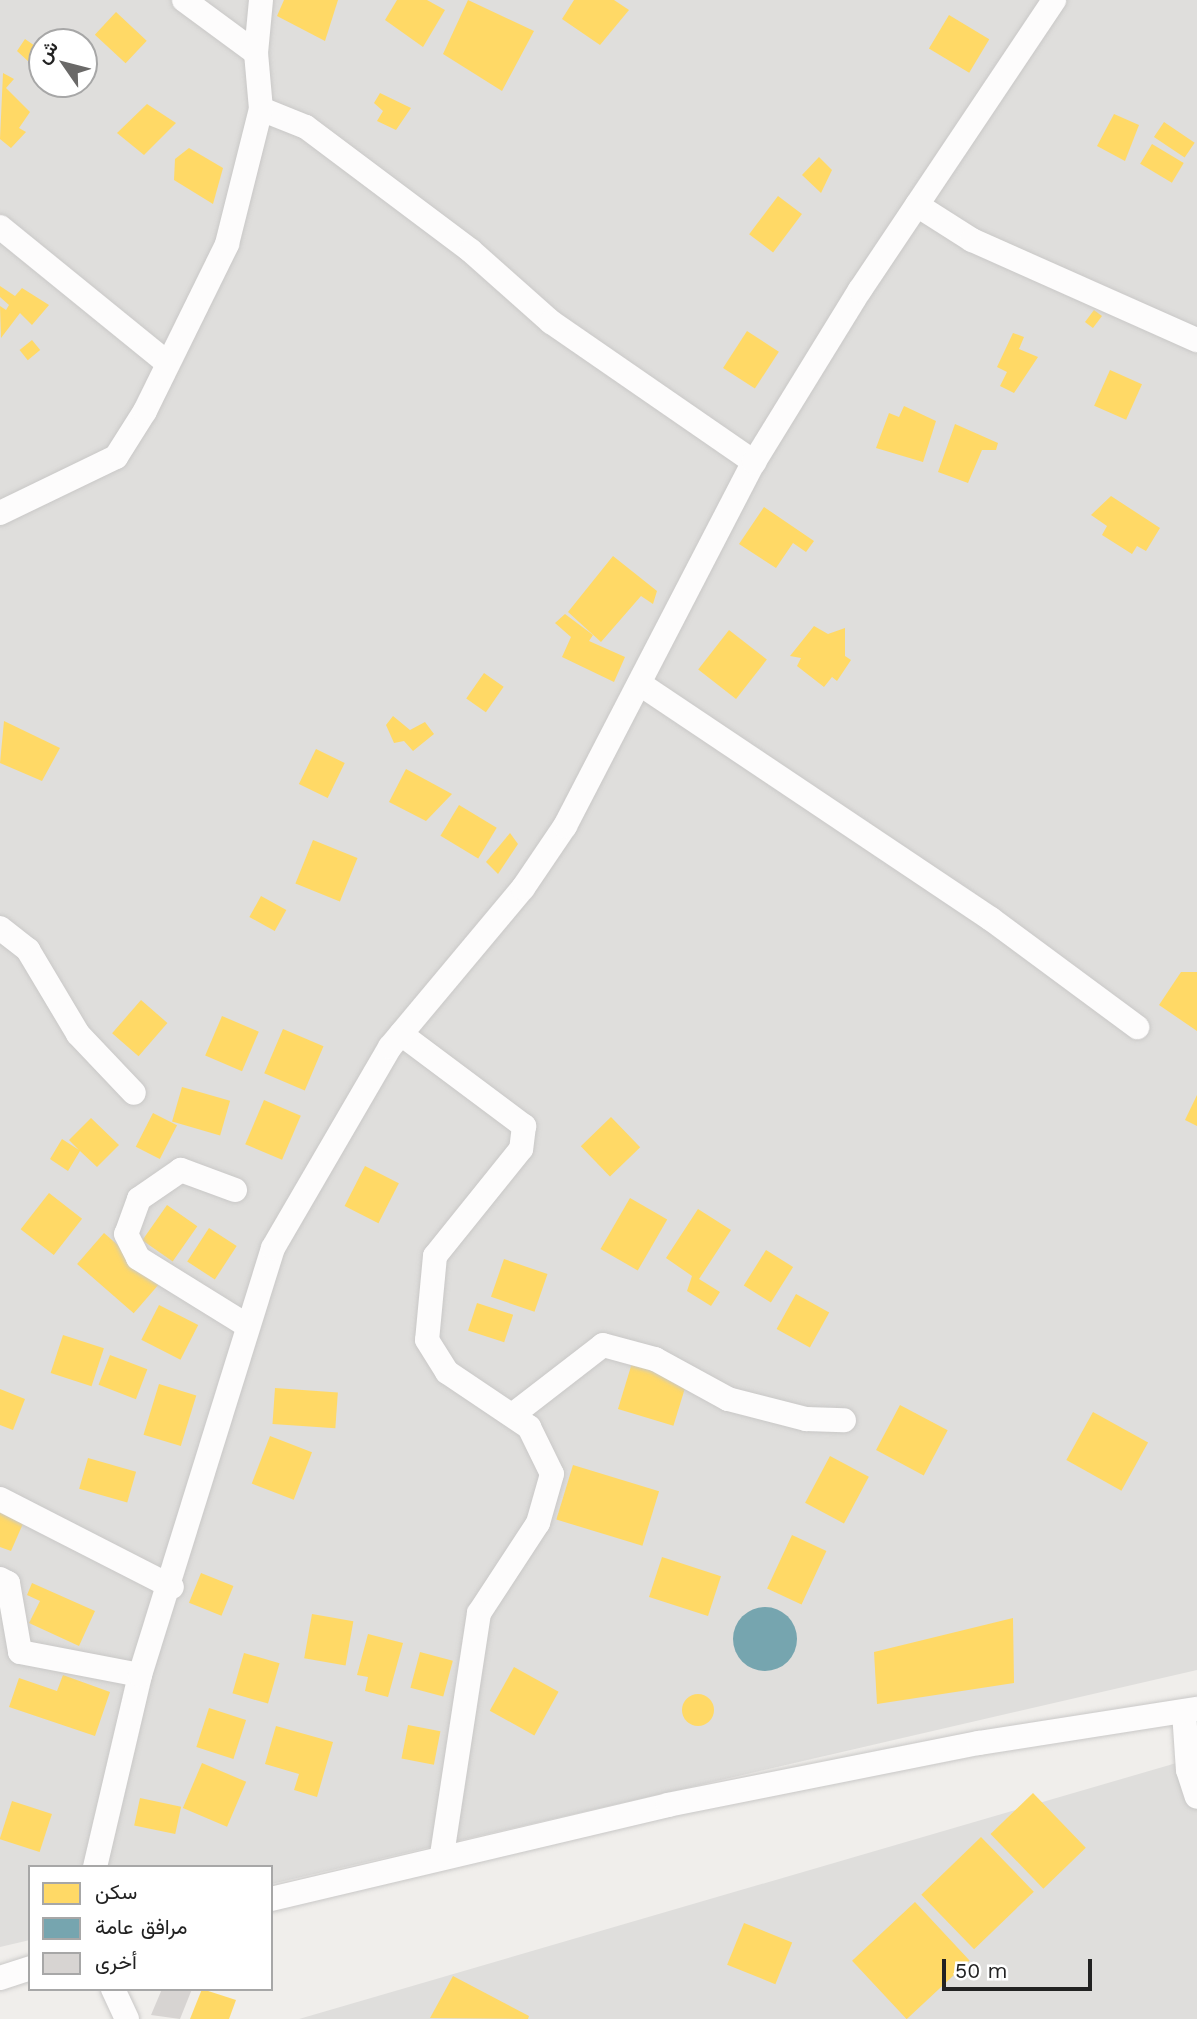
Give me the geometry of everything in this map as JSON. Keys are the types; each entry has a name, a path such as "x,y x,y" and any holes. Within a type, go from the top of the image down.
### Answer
{"street":[{"path":"184,0 256,53"},
{"path":"0,513 116,457 145,411 165,361 220,261 261,109 256,53 261,0"},
{"path":"96,1865 140,1675 172,1587 246,1325 273,1248 323,1153 401,1034 558,837 754,462 917,205 1054,0"},
{"path":"261,109 306,127 471,251 551,322 754,462"},
{"path":"917,205 972,240 1197,340"},
{"path":"0,227 165,361"},
{"path":"640,684 991,919 1137,1027"},
{"path":"0,928 28,950 78,1034 134,1093"},
{"path":"401,1034 524,1126 521,1149 435,1255 428,1281 427,1340 434,1357 447,1372 515,1413 543,1451 552,1474 548,1500 479,1613 442,1854"},
{"path":"235,1190 181,1170 139,1199 125,1234 138,1258 246,1325"},
{"path":"515,1413 603,1345 655,1359 728,1399 806,1419 844,1420"},
{"path":"0,1499 172,1587"},
{"path":"0,1579 8,1583 20,1652 140,1675"},
{"path":"273,1898 442,1854 979,1743 1190,1711 1197,1797"},
{"path":"0,1978 28,1969"},
{"path":"114,1991 127,2019"}],"shaded area":[{"path":"0,0 1197,0 1197,1670 273,1884 273,1865 28,1865 28,1940 0,1947"},
{"path":"1197,1757 1197,2019 299,2019"}],"building: سكن":[{"path":"284,0 338,0 325,41 277,16"},
{"path":"397,0 427,0 445,10 423,47 385,20"},
{"path":"468,0 534,31 502,91 443,54"},
{"path":"574,0 614,0 629,10 600,45 562,19"},
{"path":"116,12 147,41 126,63 98,38 98,31"},
{"path":"949,15 989,39 969,73 929,48"},
{"path":"25,39 28,41 28,61 17,51"},
{"path":"3,73 14,79 6,88 30,112 19,128 26,132 11,148 0,139"},
{"path":"380,93 411,108 396,130 377,121 383,111 374,103"},
{"path":"147,104 176,123 144,155 117,133"},
{"path":"1114,114 1139,125 1125,161 1097,146"},
{"path":"1164,122 1195,143 1185,158 1154,137"},
{"path":"1152,144 1184,163 1172,183 1140,164"},
{"path":"189,148 223,168 213,204 174,180 175,159"},
{"path":"819,157 832,170 821,193 802,175"},
{"path":"778,196 802,214 773,252 749,234"},
{"path":"0,286 15,296 22,288 49,305 32,325 20,313 1,338 0,306 6,310 9,305 0,297"},
{"path":"1094,310 1102,316 1093,328 1085,322"},
{"path":"747,331 779,352 755,389 723,368"},
{"path":"1013,333 1024,337 1019,349 1038,357 1014,393 1000,386 1007,372 997,367"},
{"path":"32,340 40,350 28,360 20,350"},
{"path":"1110,370 1142,384 1126,420 1094,406"},
{"path":"904,406 936,421 923,462 876,448 889,413 899,417"},
{"path":"955,424 998,443 996,450 982,450 968,483 938,472"},
{"path":"1111,496 1160,528 1146,551 1137,546 1132,554 1102,535 1107,526 1091,515"},
{"path":"764,507 814,541 806,552 793,543 776,568 739,544"},
{"path":"613,556 657,591 653,604 641,596 601,642 568,612"},
{"path":"565,614 593,635 589,641 625,657 614,682 562,657 571,637 555,623"},
{"path":"814,626 828,634 845,628 845,656 851,660 837,681 832,677 824,687 797,666 801,658 790,656"},
{"path":"729,630 767,660 736,699 698,669"},
{"path":"484,673 504,687 486,712 466,698"},
{"path":"393,716 410,730 425,722 434,734 413,751 404,741 394,743 386,725"},
{"path":"4,721 60,748 42,781 0,763"},
{"path":"316,749 345,763 328,798 299,784"},
{"path":"406,769 452,794 426,821 389,802"},
{"path":"459,805 497,828 478,859 440,836"},
{"path":"510,833 518,844 498,874 486,862"},
{"path":"313,840 358,858 340,902 295,884"},
{"path":"261,896 286,910 275,931 249,917"},
{"path":"1181,972 1197,972 1197,1031 1159,1005"},
{"path":"141,1000 167,1023 139,1056 112,1033"},
{"path":"222,1016 259,1032 242,1071 205,1056"},
{"path":"283,1029 324,1046 305,1090 264,1073"},
{"path":"182,1087 230,1101 220,1135 172,1122"},
{"path":"1197,1095 1197,1126 1185,1120"},
{"path":"264,1100 301,1116 282,1160 245,1144"},
{"path":"153,1113 177,1125 160,1159 136,1147"},
{"path":"611,1117 640,1147 610,1176 581,1146"},
{"path":"91,1118 119,1145 97,1167 80,1151 68,1171 50,1159 62,1139 79,1150 69,1140"},
{"path":"365,1166 399,1183 378,1223 345,1206"},
{"path":"49,1193 82,1219 54,1255 21,1229"},
{"path":"630,1198 667,1220 638,1271 600,1249"},
{"path":"167,1205 197,1226 173,1261 142,1240"},
{"path":"698,1209 731,1230 699,1279 720,1292 711,1306 687,1291 692,1276 666,1258"},
{"path":"209,1228 237,1246 215,1280 187,1262"},
{"path":"104,1233 161,1282 134,1313 77,1264"},
{"path":"766,1250 793,1267 771,1303 744,1286"},
{"path":"504,1259 547,1274 534,1312 491,1297"},
{"path":"796,1294 829,1312 810,1347 777,1329"},
{"path":"477,1303 513,1315 504,1342 468,1331"},
{"path":"159,1305 198,1325 180,1360 141,1340"},
{"path":"63,1335 104,1348 92,1386 51,1373"},
{"path":"110,1355 147,1369 136,1399 99,1385"},
{"path":"632,1363 687,1380 673,1426 618,1409"},
{"path":"159,1384 196,1395 181,1446 144,1435"},
{"path":"275,1388 338,1392 335,1428 272,1424"},
{"path":"0,1389 25,1399 13,1430 0,1425"},
{"path":"900,1405 948,1430 924,1475 876,1450"},
{"path":"1093,1412 1148,1443 1121,1491 1066,1460"},
{"path":"270,1436 312,1452 294,1500 252,1484"},
{"path":"830,1456 869,1477 844,1523 805,1503"},
{"path":"88,1458 136,1472 127,1503 79,1489"},
{"path":"573,1465 659,1491 642,1546 556,1520"},
{"path":"0,1508 25,1519 11,1551 0,1547"},
{"path":"792,1535 826,1551 802,1605 767,1588"},
{"path":"662,1557 721,1576 708,1616 649,1597"},
{"path":"201,1573 233,1586 221,1616 189,1603"},
{"path":"32,1583 95,1611 79,1646 29,1623 40,1601 27,1595"},
{"path":"312,1614 353,1621 346,1666 304,1658"},
{"path":"1013,1618 1014,1683 877,1704 874,1652"},
{"path":"368,1634 403,1643 388,1697 365,1691 368,1677 357,1675"},
{"path":"420,1652 453,1661 443,1697 410,1688"},
{"path":"244,1653 280,1663 268,1704 232,1693"},
{"path":"514,1667 559,1692 534,1735 490,1711"},
{"path":"63,1675 110,1692 95,1736 9,1707 19,1678 57,1691"},
{"path":"698,1694 710,1698 714,1710 710,1722 698,1726 686,1722 682,1710 686,1698"},
{"path":"209,1708 246,1720 233,1759 196,1747"},
{"path":"408,1725 440,1731 434,1765 402,1758"},
{"path":"276,1726 333,1742 317,1797 294,1790 299,1774 265,1764"},
{"path":"202,1763 246,1782 227,1827 183,1808"},
{"path":"1033,1793 1086,1848 1043,1889 991,1834"},
{"path":"140,1798 181,1807 175,1834 134,1825"},
{"path":"12,1801 52,1814 40,1852 0,1839"},
{"path":"981,1837 1034,1892 974,1949 921,1895"},
{"path":"915,1902 970,1961 907,2019 852,1961"},
{"path":"744,1923 792,1942 775,1984 727,1965"},
{"path":"453,1976 529,2016 528,2019 430,2018"},
{"path":"201,1991 236,2000 229,2019 190,2019"}],"building: مرافق عامة":[{"path":"765,1607 783,1613 791,1621 797,1639 791,1657 783,1665 765,1671 747,1665 739,1657 733,1639 739,1621 747,1613"}],"building: أخرى":[{"path":"161,1991 191,1991 180,2019 151,2015"}]}
